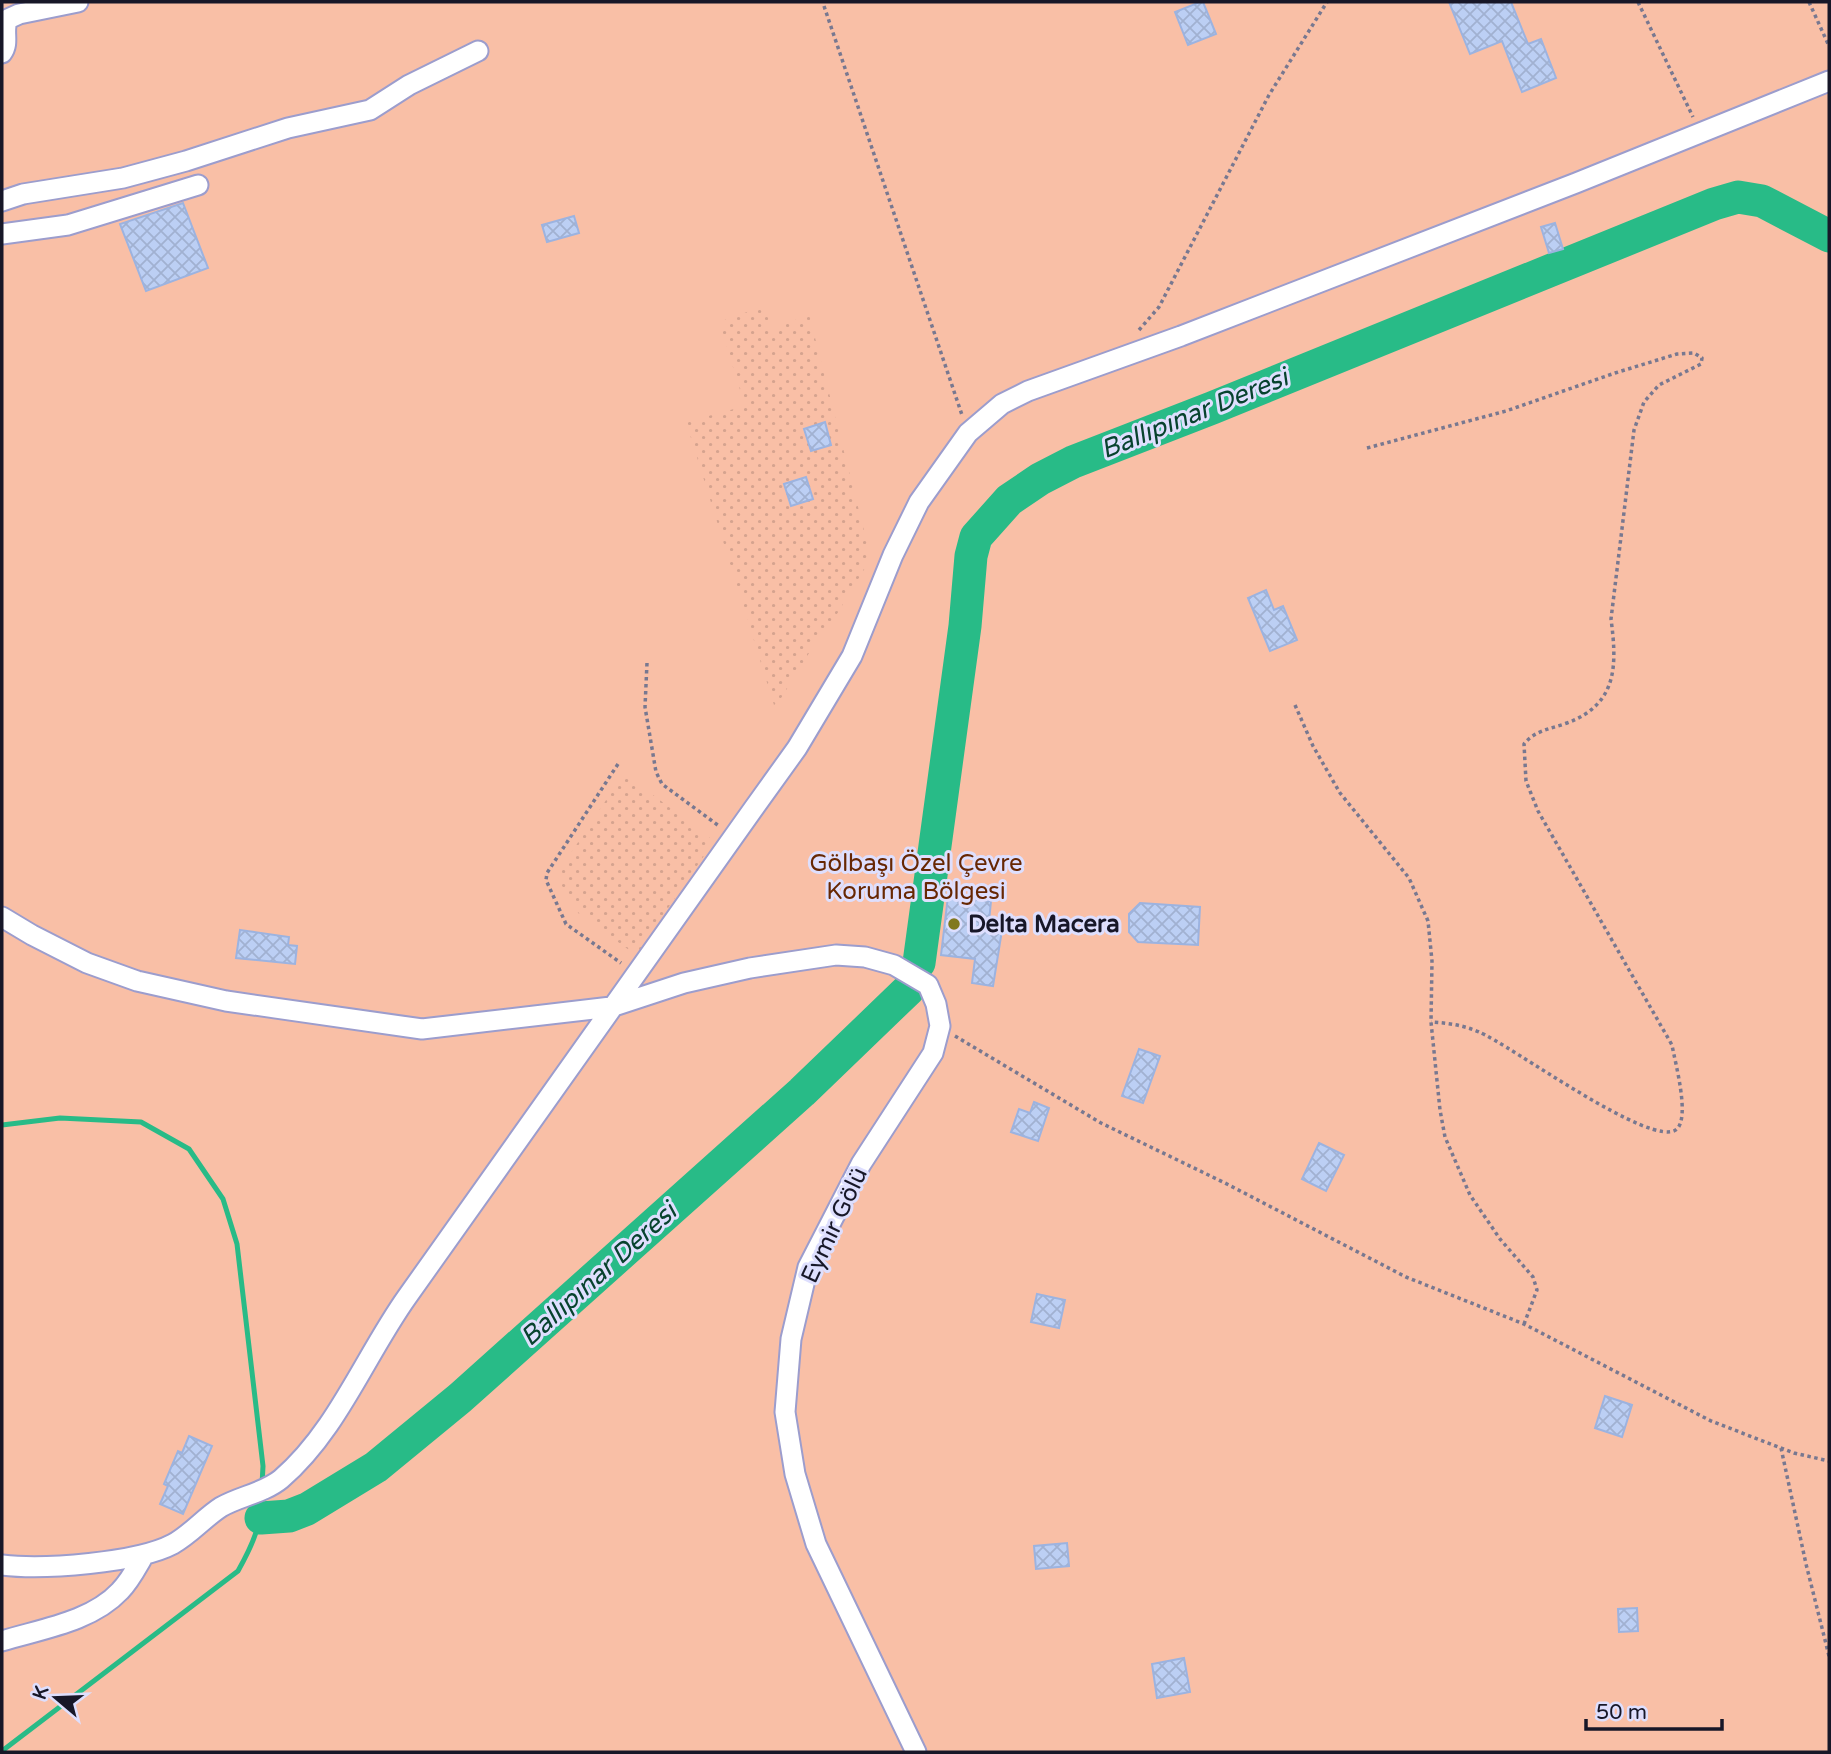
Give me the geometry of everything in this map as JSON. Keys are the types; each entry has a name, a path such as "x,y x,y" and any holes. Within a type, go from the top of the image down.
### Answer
{"street":[{"path":"2,53 6,47 5,27 8,19 19,14 78,2"},
{"path":"2,201 23,194 123,178 288,128 370,110 409,85 478,51"},
{"path":"2,1565 54,1567 144,1555 176,1542 220,1508 266,1487 299,1461 323,1432 386,1327 797,748 852,656 914,510 968,433 1002,404 1028,391 1194,332 1829,81"},
{"path":"2,234 68,225 198,185"},
{"path":"2,916 32,935 87,963 136,981 194,996 422,1029 611,1007 698,980 750,968 836,954 864,957 894,965 923,981 928,985 936,1004 940,1026"},
{"name":"Eymir Gölü","path":"916,1752 816,1545 795,1474 785,1412 791,1339 808,1267 861,1164 933,1053 940,1026"},
{"path":"2,1641 89,1614 121,1590 144,1555"}],"path":[{"path":"1115,359 1159,307 1269,95 1327,2"},
{"path":"1638,2 1700,133"},
{"path":"1809,2 1829,46"},
{"path":"824,6 968,433"},
{"path":"1367,448 1506,411 1677,354 1694,353 1702,358 1701,364 1659,385 1644,402 1634,430 1611,619 1614,674 1604,697 1584,715 1531,736 1524,744 1526,781 1538,811 1672,1045 1679,1077 1681,1123 1675,1131 1669,1133 1645,1127 1609,1111 1508,1046 1479,1031 1455,1024 1431,1022"},
{"path":"647,663 645,707 656,772 662,784 733,836"},
{"path":"1295,705 1319,758 1340,793 1409,878 1428,921 1431,941 1431,1022 1445,1137 1470,1195 1485,1218 1533,1277 1537,1290 1524,1324"},
{"path":"618,764 547,873 546,880 566,924 637,975"},
{"path":"940,1026 1101,1124 1225,1183 1406,1277 1524,1324 1711,1421 1781,1448 1829,1461"},
{"path":"1781,1448 1829,1656"}],"green space":[{"name":"Gölbaşı Özel Çevre Koruma Bölgesi","path":"2,2 1829,2 1829,1752 2,1752"},
{"path":"764,306 772,330 809,314 871,558 823,637 814,645 778,703 774,705 686,422 745,406 719,322"},
{"path":"624,773 714,841 636,955 579,914 566,895 557,874"}],"building":[{"path":"1203,2 1216,34 1188,45 1175,12"},
{"path":"1449,2 1511,2 1528,44 1541,39 1556,78 1522,92 1502,41 1470,54"},
{"path":"183,203 208,268 146,291 120,224"},
{"path":"574,216 579,233 547,242 542,225"},
{"path":"1555,223 1563,249 1549,253 1541,227"},
{"path":"825,422 831,445 811,451 804,429"},
{"path":"806,477 813,499 791,506 784,484"},
{"path":"1266,590 1274,610 1283,606 1297,640 1270,651 1248,598"},
{"path":"948,896 991,901 989,922 1003,924 993,986 972,983 975,959 941,955"},
{"path":"1140,903 1200,907 1198,945 1138,942 1129,932 1129,914"},
{"path":"240,930 289,937 288,945 297,946 295,964 236,958"},
{"path":"1139,1049 1160,1056 1143,1103 1122,1096"},
{"path":"1034,1102 1049,1108 1038,1141 1011,1132 1019,1109 1030,1113"},
{"path":"1319,1143 1344,1155 1326,1191 1302,1179"},
{"path":"1037,1294 1065,1300 1059,1328 1031,1322"},
{"path":"1605,1396 1632,1405 1622,1437 1595,1428"},
{"path":"189,1436 212,1446 183,1514 160,1504 168,1486 164,1484 178,1451 182,1453"},
{"path":"1067,1543 1069,1566 1036,1569 1034,1546"},
{"path":"1637,1608 1638,1631 1619,1632 1618,1609"},
{"path":"1184,1658 1190,1692 1157,1698 1152,1664"}],"waterway":[{"name":"Ballıpınar Deresi","path":"919,963 965,626 971,556 976,537 1009,500 1040,479 1073,462 1714,204 1738,197 1762,201 1829,236"},
{"name":"Ballıpınar Deresi","path":"261,1518 289,1516 307,1509 376,1467 460,1398 802,1092 909,989"},
{"path":"2,1125 60,1118 141,1122 189,1149 223,1199 237,1244 263,1466 262,1485"},
{"path":"2,1751 238,1571 255,1535 262,1495"}],"place":[{"name":"Delta Macera","path":"954,924"}]}
